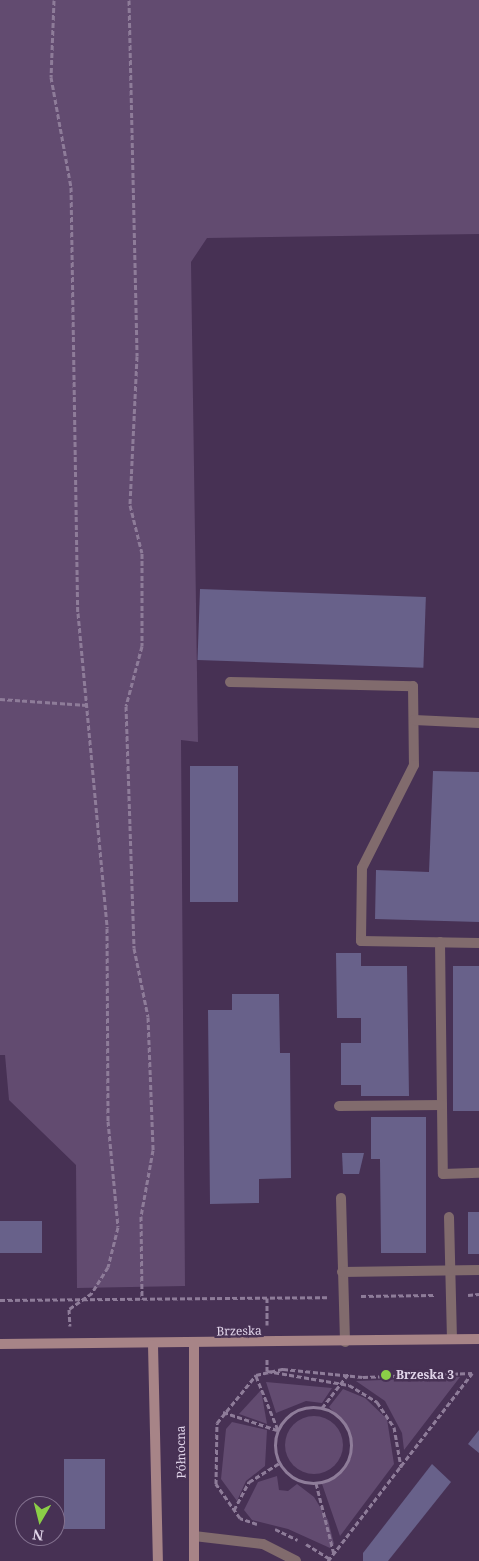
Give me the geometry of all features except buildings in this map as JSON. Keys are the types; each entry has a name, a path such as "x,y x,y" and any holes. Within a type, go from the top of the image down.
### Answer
{"street":[{"path":"230,682 413,686 414,765 362,868 361,941 479,943"},
{"path":"414,720 479,723"},
{"path":"440,942 443,1174 479,1173"},
{"path":"339,1106 442,1105"},
{"path":"341,1198 345,1342"},
{"path":"449,1216 452,1339"},
{"path":"342,1272 479,1270"},
{"name":"Brzeska","path":"0,1344 153,1345 479,1338"},
{"name":"Północna","path":"194,1344 194,1561"},
{"name":"Północna","path":"153,1345 158,1561"},
{"path":"194,1536 263,1544 296,1561"}],"path":[{"path":"54,0 51,77 70,187 78,613 107,928 108,1121 118,1227 108,1267 92,1294 69,1309 70,1344"},
{"path":"129,0 137,356 130,505 142,553 142,646 126,706 134,948 148,1017 153,1150 141,1216 142,1299"},
{"path":"0,699 86,704"},
{"path":"0,1300 479,1294"},
{"path":"267,1371 340,1384 363,1391 387,1413 398,1441 401,1468"},
{"path":"263,1525 240,1518 216,1484 217,1423 223,1412 256,1375 267,1371 472,1373 329,1560 272,1528"},
{"path":"322,1408 349,1373"},
{"path":"256,1375 278,1431 275,1448 280,1463 299,1481 316,1483 341,1471 351,1447 344,1422 322,1408 296,1411 278,1431"},
{"path":"223,1412 278,1431"},
{"path":"234,1510 248,1482 280,1463"},
{"path":"316,1483 334,1554"}],"shaded area":[{"path":"0,0 479,0 479,234 207,238 191,262 198,742 181,740 185,1286 77,1288 76,1165 9,1100 5,1055 0,1055"},
{"path":"460,1377 404,1450 402,1433 385,1401 356,1381"},
{"path":"266,1382 332,1388 322,1403 306,1401 276,1413"},
{"path":"343,1389 365,1398 387,1419 394,1464 340,1536 322,1484 337,1477 351,1458 350,1430 329,1407"},
{"path":"261,1390 267,1424 239,1414"},
{"path":"314,1416 325,1418 338,1429 343,1445 341,1456 330,1469 314,1474 303,1472 290,1461 285,1445 287,1434 298,1421"},
{"path":"232,1422 267,1430 265,1466 246,1481 237,1501 221,1479 226,1429"},
{"path":"277,1476 279,1490 288,1491 297,1484 314,1497 328,1520 334,1544 330,1548 288,1529 252,1520 244,1510 258,1482"}],"place":[{"name":"Brzeska 3","path":"386,1375"}]}
